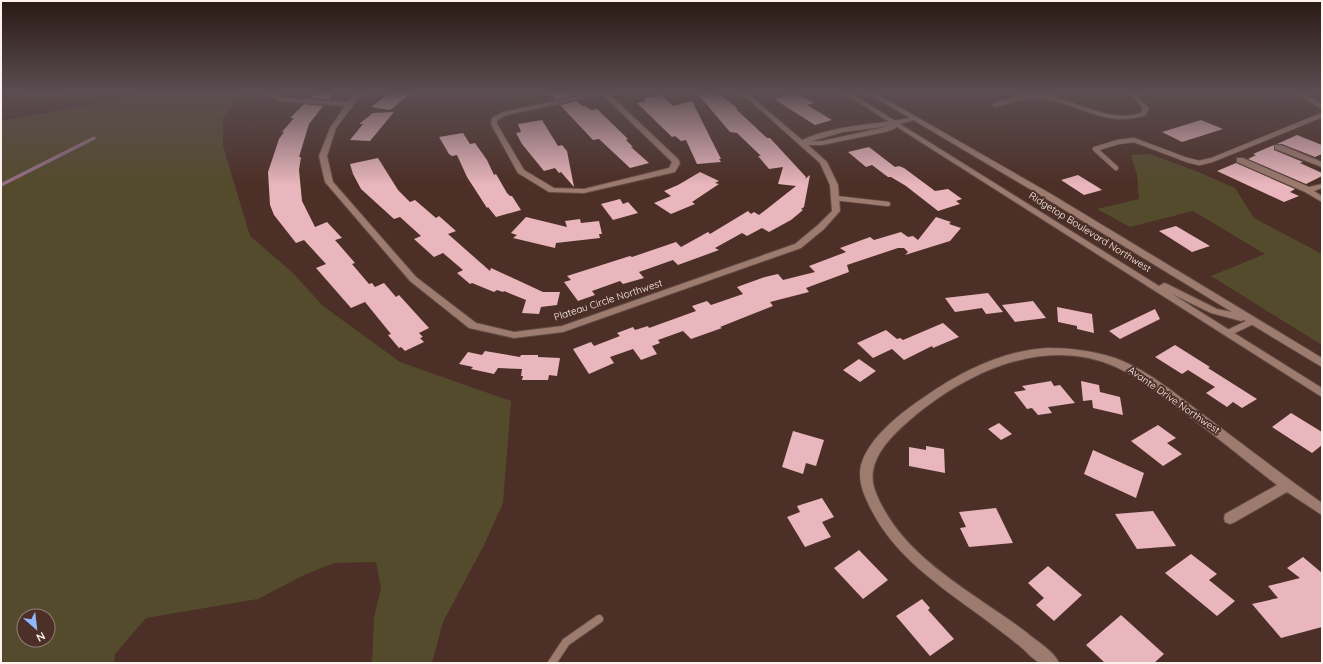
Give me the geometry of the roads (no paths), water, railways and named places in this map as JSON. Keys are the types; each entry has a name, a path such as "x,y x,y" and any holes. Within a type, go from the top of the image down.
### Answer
{"street":[{"name":"Plateau Circle Northwest","path":"337,123 333,128 323,156 329,182 413,279 473,326 514,335 563,329 798,246 836,211 834,185 823,162 779,123"},
{"path":"494,123 521,171 552,190 568,192 584,191 672,170 676,163 675,161 636,123"},
{"path":"802,143 822,143 885,130 892,128 899,123"},
{"name":"Ridgetop Boulevard Northwest","path":"924,123 1048,196 1322,363"},
{"name":"Ridgetop Boulevard Northwest","path":"896,124 1322,393"},
{"path":"1278,147 1322,165"},
{"path":"1240,160 1308,190 1322,200"},
{"path":"1308,190 1322,186"},
{"path":"1104,254 1214,311 1253,321"},
{"name":"Avante Drive Northwest","path":"1052,663 1011,630 940,579 913,555 896,537 878,510 869,492 866,476 870,458 885,437 915,409 945,388 1006,359 1031,353 1080,353 1100,357 1120,364 1159,388 1215,428 1322,510"},
{"path":"1230,518 1288,485"}],"lane":[{"path":"1116,168 1095,149 1118,142 1134,140 1199,163 1212,160 1302,123"},
{"path":"835,198 888,204"},
{"path":"1228,333 1253,321"},
{"path":"552,663 566,642 599,619"}],"waterway":[{"path":"1,185 94,138"}]}
